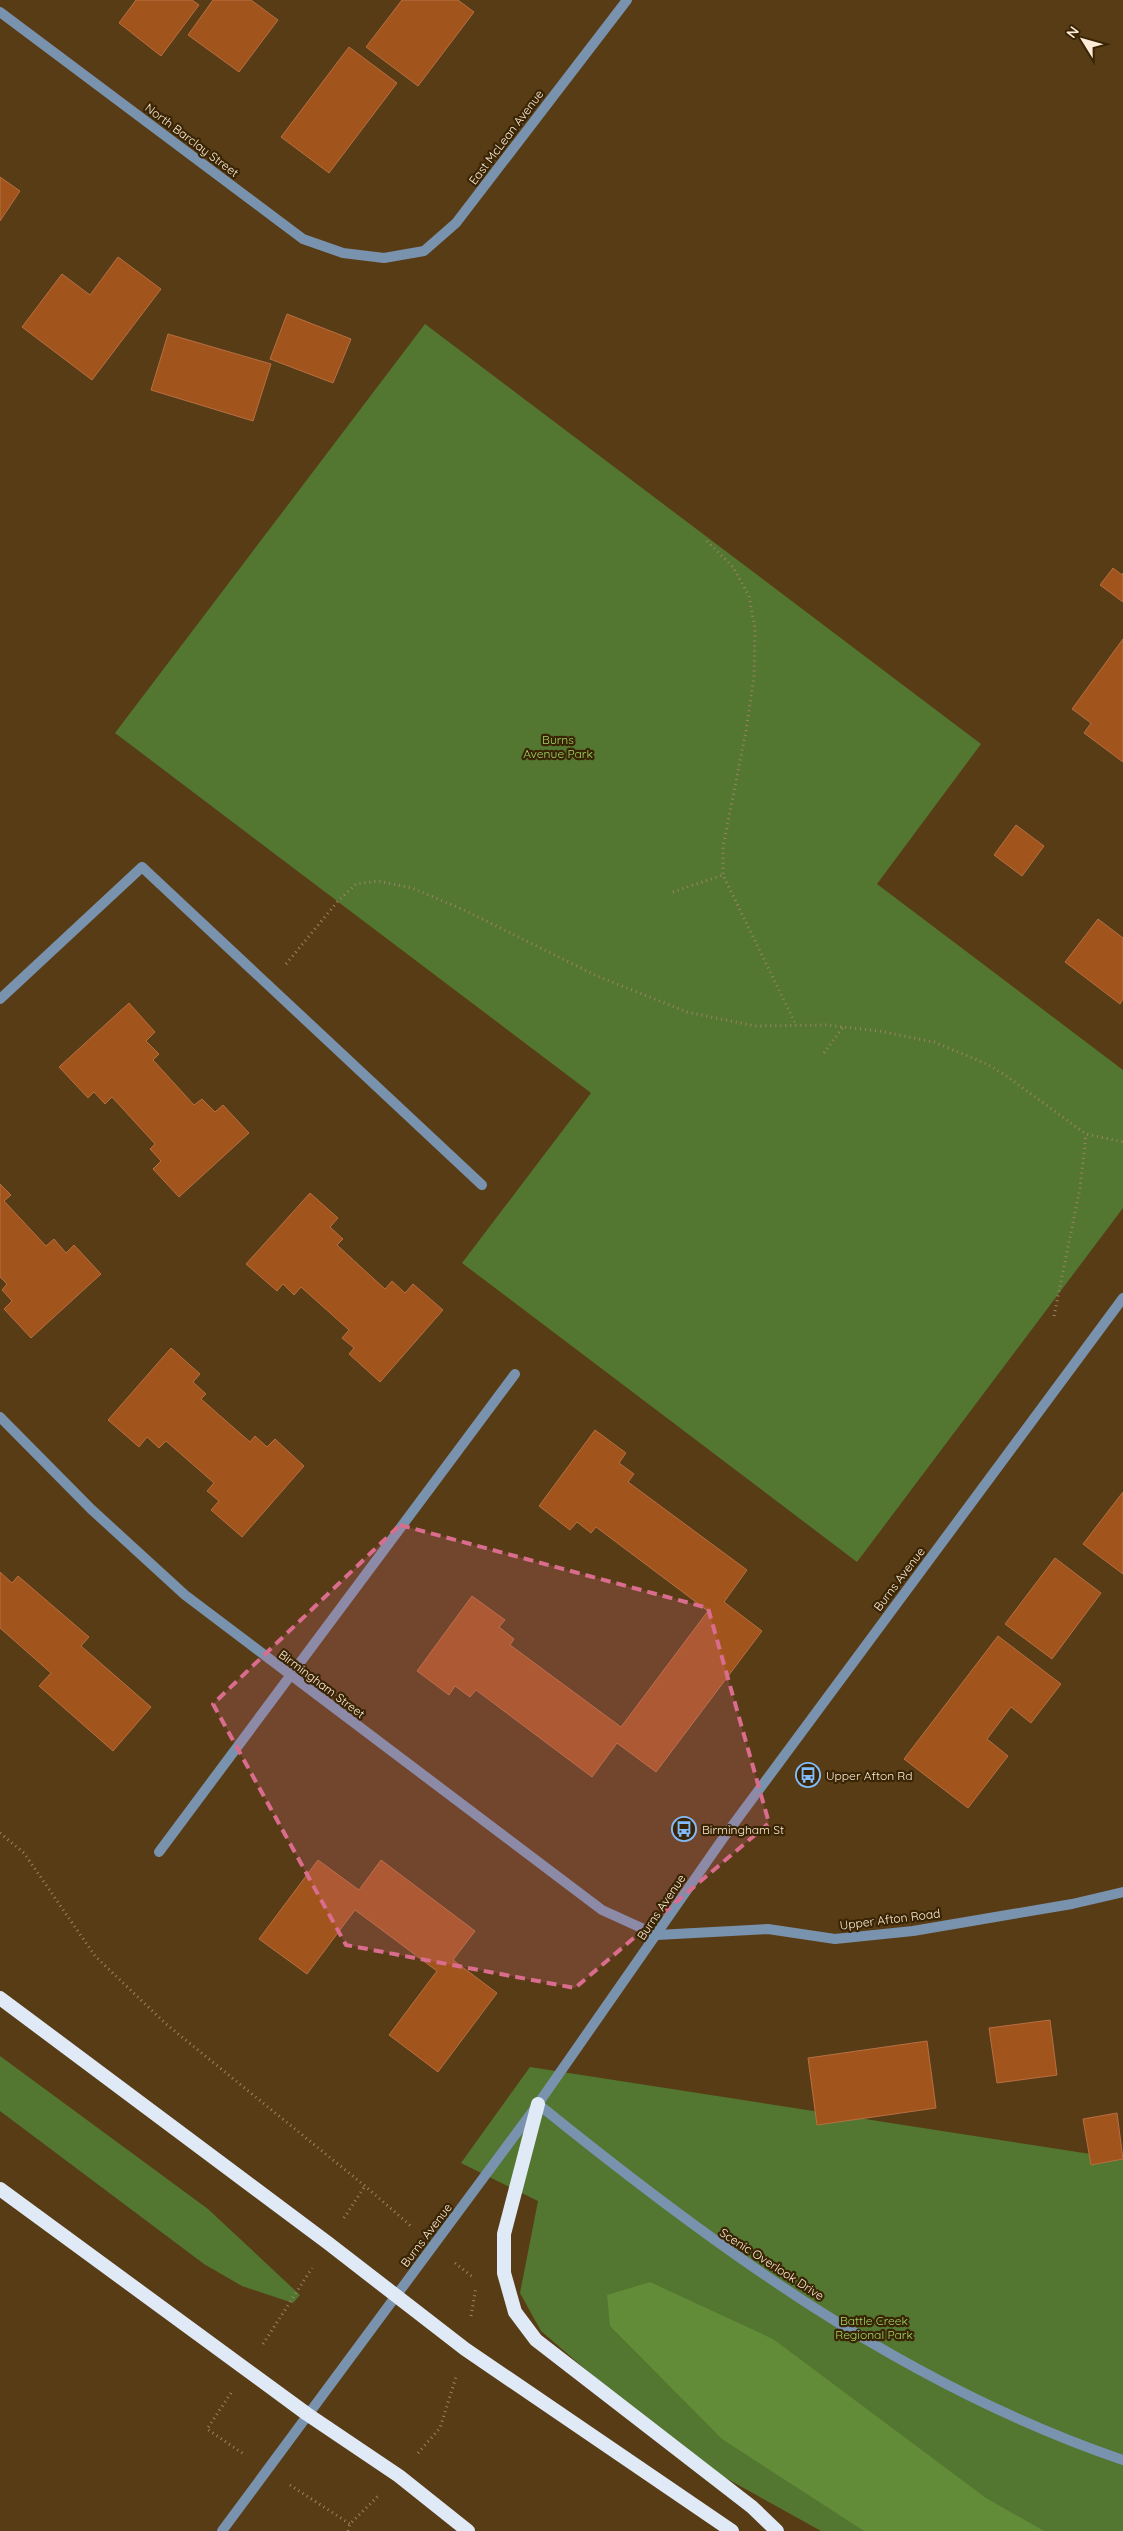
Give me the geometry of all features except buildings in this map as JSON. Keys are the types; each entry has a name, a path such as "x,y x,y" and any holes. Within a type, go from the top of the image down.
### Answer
{"highway":[{"path":"0,1998 328,2243 465,2350 732,2531"},
{"path":"538,2104 504,2234 504,2273 515,2312 536,2340 752,2507 777,2531"},
{"path":"0,2189 307,2414 399,2476 468,2531"}],"street":[{"name":"East McLean Avenue","path":"384,258 424,251 456,223 626,0"},
{"name":"North Barclay Street","path":"0,12 303,239 343,253 384,258"},
{"path":"0,999 142,867 482,1185"},
{"name":"Burns Avenue","path":"222,2531 538,2104 724,1837 1123,1298"},
{"path":"159,1852 515,1374"},
{"name":"Birmingham Street","path":"0,1417 91,1509 185,1595 602,1910 657,1935"},
{"name":"Upper Afton Road","path":"657,1935 768,1929 835,1939 923,1929 1072,1904 1123,1892"},
{"name":"Scenic Overlook Drive","path":"538,2104 626,2175 725,2250 865,2340 974,2399 1084,2447 1123,2460"}],"path":[{"path":"707,541 733,567 749,596 755,628 754,678 746,731 723,847 723,875 796,1025"},
{"path":"673,892 723,875"},
{"path":"268,985 338,901 356,884 378,880 412,888 464,910 597,976 687,1012 755,1026 843,1027 912,1036 941,1045 987,1064 1005,1075 1086,1134 1123,1142"},
{"path":"824,1053 843,1027"},
{"path":"1054,1316 1080,1188 1086,1134"},
{"path":"0,1833 24,1853 95,1956 166,2024 365,2186 207,2429"},
{"path":"348,2531 350,2524 399,2476 440,2428 465,2350 477,2280"}],"highlighted area":[{"path":"400,1525 708,1608 769,1823 575,1988 346,1945 213,1704"}],"green space":[{"name":"Burns Avenue Park","path":"425,324 981,744 877,884 1123,1070 1123,1208 857,1562 462,1263 591,1093 115,733"},
{"path":"0,2056 208,2209 300,2295 293,2303 242,2286 204,2264 0,2111"},
{"name":"Battle Creek Regional Park","path":"530,2067 1123,2159 1123,2531 821,2531 686,2456 541,2331 520,2293 538,2201 461,2163"},
{"path":"650,2282 773,2339 986,2498 1044,2531 864,2531 722,2439 610,2326 607,2295"}],"place":[{"name":"Upper Afton Rd","path":"808,1775"},
{"name":"Birmingham St","path":"684,1829"}]}
